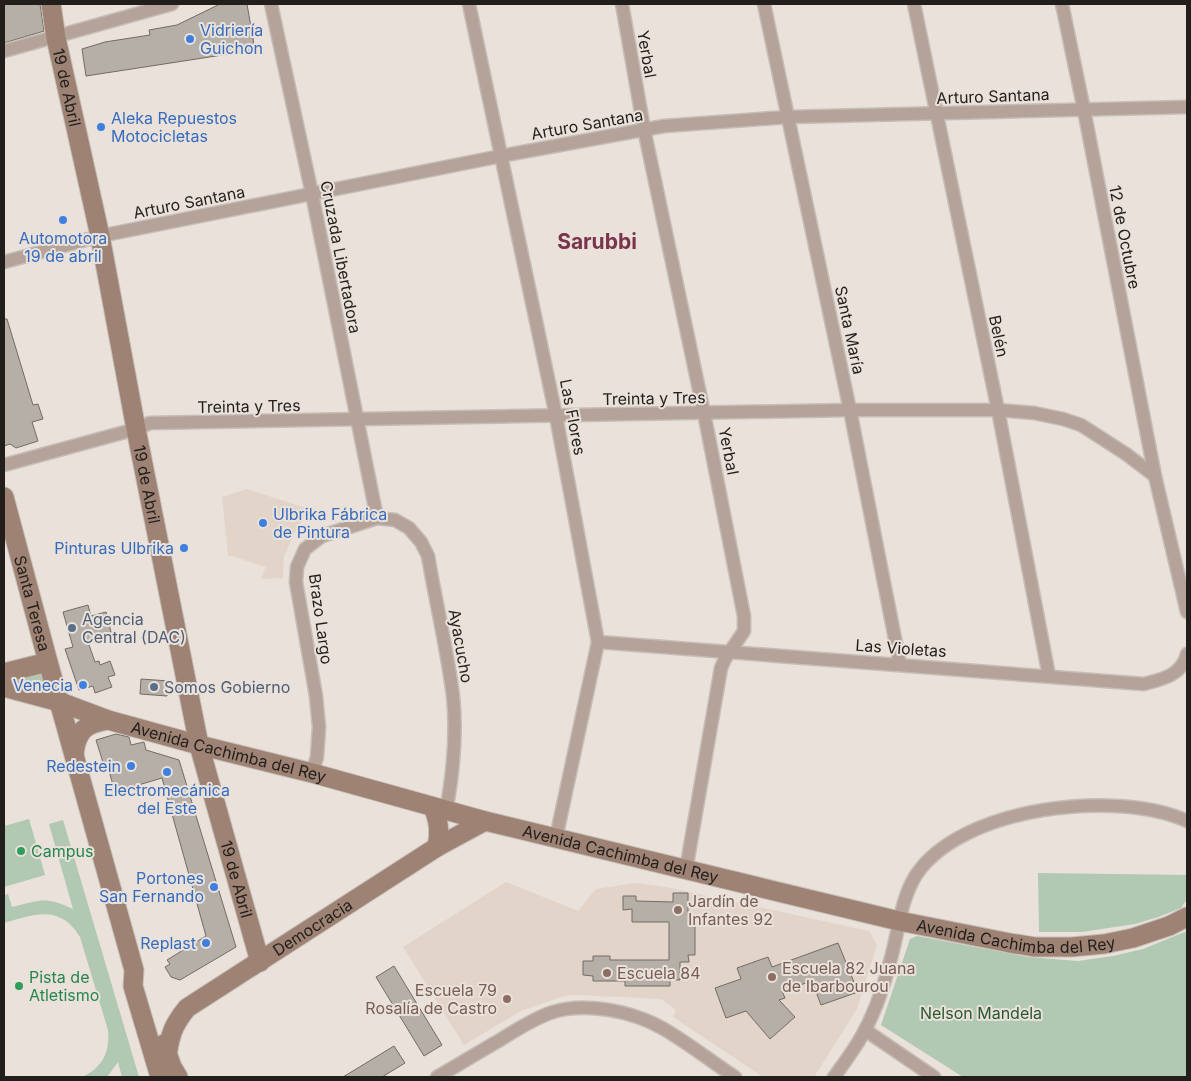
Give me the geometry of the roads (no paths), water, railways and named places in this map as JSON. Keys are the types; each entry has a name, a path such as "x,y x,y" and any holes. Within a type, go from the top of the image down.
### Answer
{"street":[{"name":"19 de Abril","path":"51,4 56,38 100,236 136,430 199,745 260,962"},
{"path":"4,51 172,4"},
{"name":"Cruzada Libertadora","path":"271,4 312,194 377,518"},
{"name":"Las Flores","path":"469,4 556,416 598,642 556,838"},
{"name":"Yerbal","path":"622,4 644,130 704,413 744,616 744,631 721,668 686,870"},
{"name":"Santa María","path":"764,4 850,410 900,664"},
{"name":"Belén","path":"914,4 998,410 1049,676"},
{"name":"12 de Octubre","path":"1062,4 1155,476"},
{"name":"Arturo Santana","path":"4,262 100,236 501,156 664,126 788,117 1187,107"},
{"name":"Treinta y Tres","path":"4,465 136,430 150,423 850,410 998,410 1034,413 1081,425 1126,454 1155,476"},
{"path":"1155,476 1187,612"},
{"name":"Santa Teresa","path":"4,497 134,970"},
{"name":"Brazo Largo","path":"312,773 319,742 319,727 316,696 296,582 297,567 305,549 322,536 377,518"},
{"name":"Ayacucho","path":"377,518 395,520 409,528 421,542 428,556 453,697 454,733 450,791 440,809"},
{"name":"Las Violetas","path":"598,642 1144,684 1166,679 1180,669 1187,654"},
{"path":"4,673 48,662"},
{"path":"4,687 61,706"},
{"path":"4,694 61,706"},
{"name":"Avenida Cachimba del Rey","path":"61,706 199,745 312,773 485,821 899,921 1010,943 1072,947 1104,944 1133,938 1169,926 1187,917"},
{"path":"74,754 76,742 84,728 94,722 108,720"},
{"path":"834,1077 865,1030 881,993 892,956 904,898 917,875 932,858 950,843 985,825 1006,818 1050,809 1081,806 1134,807 1187,821"},
{"path":"437,847 440,832 438,818 440,809"},
{"name":"Democracia","path":"167,1056 170,1036 176,1021 187,1008 437,847 485,821"},
{"path":"134,970 143,982 167,1056 178,1077"},
{"path":"134,970 133,986 155,1066 160,1077"},
{"path":"438,1077 454,1074 525,1025 551,1012 577,1008 613,1011 646,1021 661,1028 734,1077"},
{"path":"865,1030 934,1077"}],"place":[{"name":"Vidriería Guichon","path":"190,39"},
{"name":"Aleka Repuestos Motocicletas","path":"101,127"},
{"name":"Automotora 19 de abril","path":"63,220"},
{"name":"Ulbrika Fábrica de Pintura","path":"263,523"},
{"name":"Pinturas Ulbrika","path":"184,548"},
{"name":"Agencia Central (DAC)","path":"72,628"},
{"name":"Venecia","path":"83,685"},
{"name":"Somos Gobierno","path":"154,687"},
{"name":"Redestein","path":"131,766"},
{"name":"Electromecánica del Este","path":"167,772"},
{"name":"Campus","path":"21,851"},
{"name":"Portones San Fernando","path":"214,887"},
{"name":"Jardín de Infantes 92","path":"678,910"},
{"name":"Replast","path":"206,943"},
{"name":"Escuela 84","path":"607,973"},
{"name":"Escuela 82 Juana de Ibarbourou","path":"772,977"},
{"name":"Pista de Atletismo","path":"19,986"},
{"name":"Escuela 79 Rosalía de Castro","path":"507,999"}],"district":[{"name":"Sarubbi","path":"597,242"}],"park label":[{"name":"Nelson Mandela","path":"981,1013"}]}
